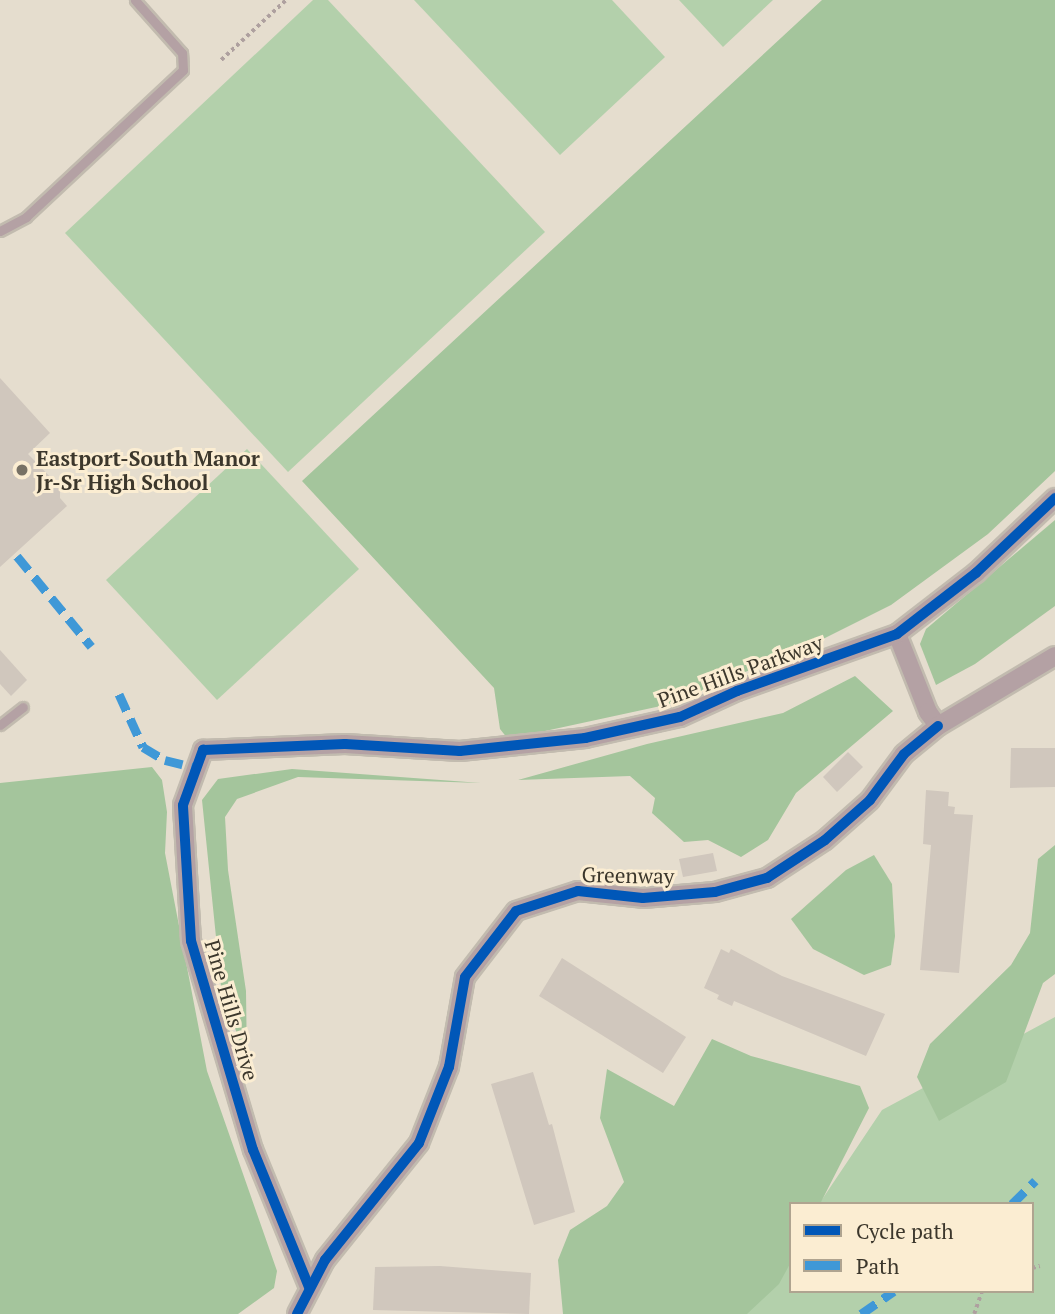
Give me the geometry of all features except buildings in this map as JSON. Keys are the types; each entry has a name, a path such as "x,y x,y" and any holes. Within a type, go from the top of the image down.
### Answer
{"street":[{"name":"Pine Hills Parkway","path":"345,744 460,751 585,738 680,717 737,691 897,634 976,573 1055,498"},
{"path":"897,634 928,712 939,726"},
{"name":"Greenway","path":"297,1314 309,1287 419,1143 449,1067 465,977 516,911 578,891 643,898 715,892 767,878 843,824 870,800 904,754 939,726 1055,656"},
{"name":"Pine Hills Drive","path":"309,1287 253,1150 191,942 183,805 203,750 345,744"}],"lane":[{"path":"0,231 26,217 183,71 183,53 135,0"},
{"path":"0,725 23,707"}],"path":[{"path":"220,60 286,0"},
{"path":"1034,1268 1040,1266"},
{"path":"974,1314 981,1293"}],"green space":[{"path":"313,0 328,0 545,232 288,472 65,233"},
{"path":"414,0 612,0 665,57 560,155"},
{"path":"679,0 773,0 723,47"},
{"path":"822,0 1055,0 1055,471 988,534 891,605 825,638 670,704 508,739 500,729 494,688 302,481"},
{"path":"247,449 359,569 217,700 106,580"},
{"path":"1055,520 1055,606 975,664 936,685 920,644 926,629"},
{"path":"855,676 893,711 796,793 768,840 741,857 708,840 684,842 652,813 655,798 630,776 518,780 647,744 783,713"},
{"path":"152,767 162,780 167,812 165,853 207,1071 277,1271 274,1288 238,1314 0,1314 0,783"},
{"path":"292,769 481,783 298,777 237,799 225,817 228,870 246,991 247,1064 221,986 202,800 218,779"},
{"path":"1055,845 1055,974 1043,983 1006,1082 939,1121 917,1077 930,1044 1011,965 1030,933 1038,859"},
{"path":"874,855 892,884 895,936 891,965 864,975 813,949 791,919 846,870"},
{"path":"1055,1017 1055,1314 679,1314 789,1246 789,1293 1034,1293 1034,1202 820,1202 882,1110"},
{"path":"712,1039 751,1056 860,1086 869,1108 821,1202 789,1202 789,1266 779,1284 747,1314 563,1314 558,1260 570,1230 607,1206 624,1182 600,1118 607,1069 674,1106"}],"marked path":[{"path":"17,556 91,646"},
{"path":"119,694 143,747 165,760 197,768"},
{"path":"1014,1202 1035,1181"},
{"path":"861,1314 891,1293"}],"cycle path":[{"path":"309,1287 253,1150 191,941 183,805 203,750 345,744 460,751 585,738 680,717 737,691 897,634 976,573 1055,498"},
{"path":"297,1314 325,1260 419,1143 449,1067 465,977 516,911 578,891 643,898 715,892 767,878 825,840 870,800 904,754 938,726"}],"place":[{"name":"Eastport-South Manor Jr-Sr High School","path":"22,470"}]}
